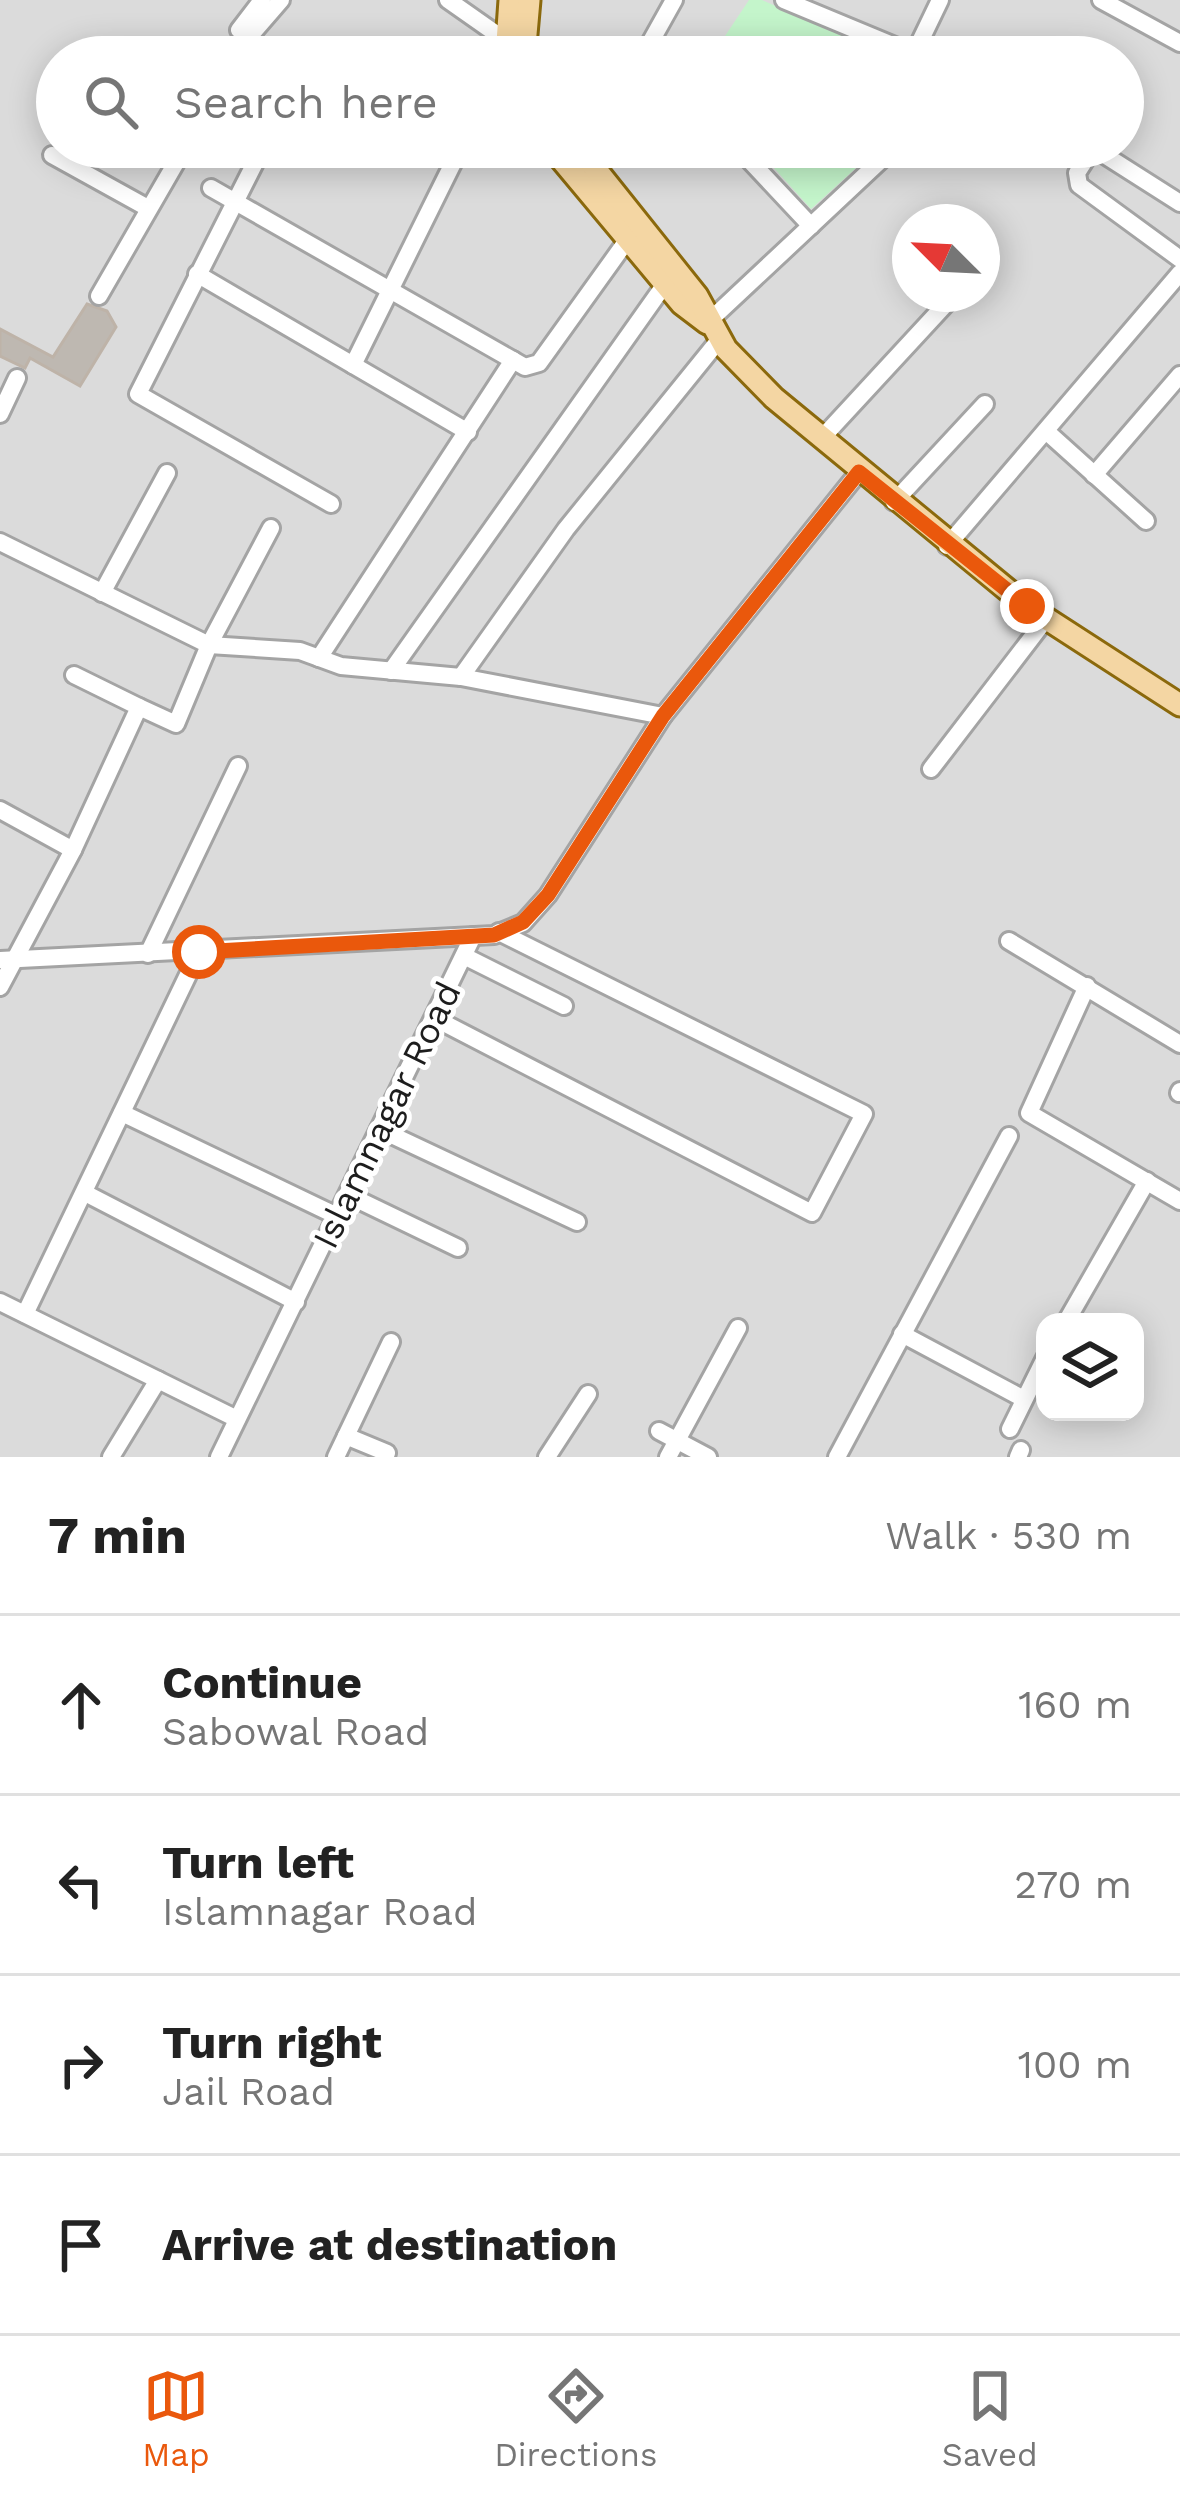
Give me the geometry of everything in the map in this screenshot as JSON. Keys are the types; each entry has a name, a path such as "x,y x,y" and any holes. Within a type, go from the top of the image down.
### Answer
{"main road":[{"path":"510,0 511,36"},
{"path":"517,36 529,0"},
{"path":"569,168 665,284 821,440 947,546 1046,619 1180,705"},
{"path":"595,168 697,296 713,331"}],"street":[{"path":"246,36 238,30 262,0"},
{"path":"251,36 280,0"},
{"path":"448,0 495,36"},
{"path":"654,36 674,0"},
{"path":"784,0 871,36"},
{"path":"925,36 940,0"},
{"path":"1101,0 1180,43"},
{"path":"75,168 146,208"},
{"path":"99,296 172,168"},
{"path":"252,168 138,394 331,504"},
{"path":"353,365 451,168"},
{"path":"757,168 811,226"},
{"path":"461,677 713,331 811,226 873,168"},
{"path":"1080,168 1079,185 1180,259"},
{"path":"1125,168 1180,203"},
{"path":"212,188 525,368 539,363 628,239"},
{"path":"947,546 1180,273"},
{"path":"197,274 468,432"},
{"path":"391,671 665,284"},
{"path":"821,440 938,312"},
{"path":"319,658 513,360"},
{"path":"1094,475 1180,375"},
{"path":"0,413 17,378"},
{"path":"894,502 986,404"},
{"path":"1046,431 1146,521"},
{"name":"Islamnagar Road","path":"219,1457 473,936 523,922 548,895 663,716 859,472"},
{"path":"102,593 166,473"},
{"path":"74,675 176,724 209,645 271,528"},
{"path":"0,542 209,645 300,651 341,666 461,677 663,716"},
{"path":"931,769 1046,619"},
{"path":"0,987 8,960 74,850 140,707"},
{"path":"148,954 238,766"},
{"path":"0,810 74,850"},
{"path":"436,1019 812,1213 864,1114 500,932"},
{"path":"8,960 473,936"},
{"path":"1009,941 1180,1044"},
{"path":"25,1314 199,952"},
{"path":"464,956 564,1006"},
{"path":"1087,986 1028,1113 1180,1201"},
{"path":"122,1113 338,1216"},
{"path":"380,1129 577,1222"},
{"path":"837,1457 1009,1136"},
{"path":"1071,1313 1147,1181"},
{"path":"85,1193 296,1302"},
{"path":"348,1195 458,1248"},
{"path":"1,1306 238,1419"},
{"path":"673,1449 738,1328"},
{"path":"902,1334 1022,1398"},
{"path":"336,1457 391,1342"},
{"path":"1010,1429 1036,1374"},
{"path":"111,1457 158,1379"},
{"path":"547,1457 588,1394"},
{"path":"659,1431 673,1449 708,1457"},
{"path":"346,1436 387,1453"}],"shaded area":[{"path":"0,0 1180,0 1180,1457 0,1457"}],"green space":[{"path":"749,0 762,0 843,36 725,36"},
{"path":"774,168 856,168 811,209"}],"building":[{"path":"87,304 107,311 116,327 80,386 30,358 25,368 0,356 0,329 53,357"}],"route":[{"path":"199,952 494,935 523,922 548,895 629,764 695,673 859,472 1027,606"}]}
